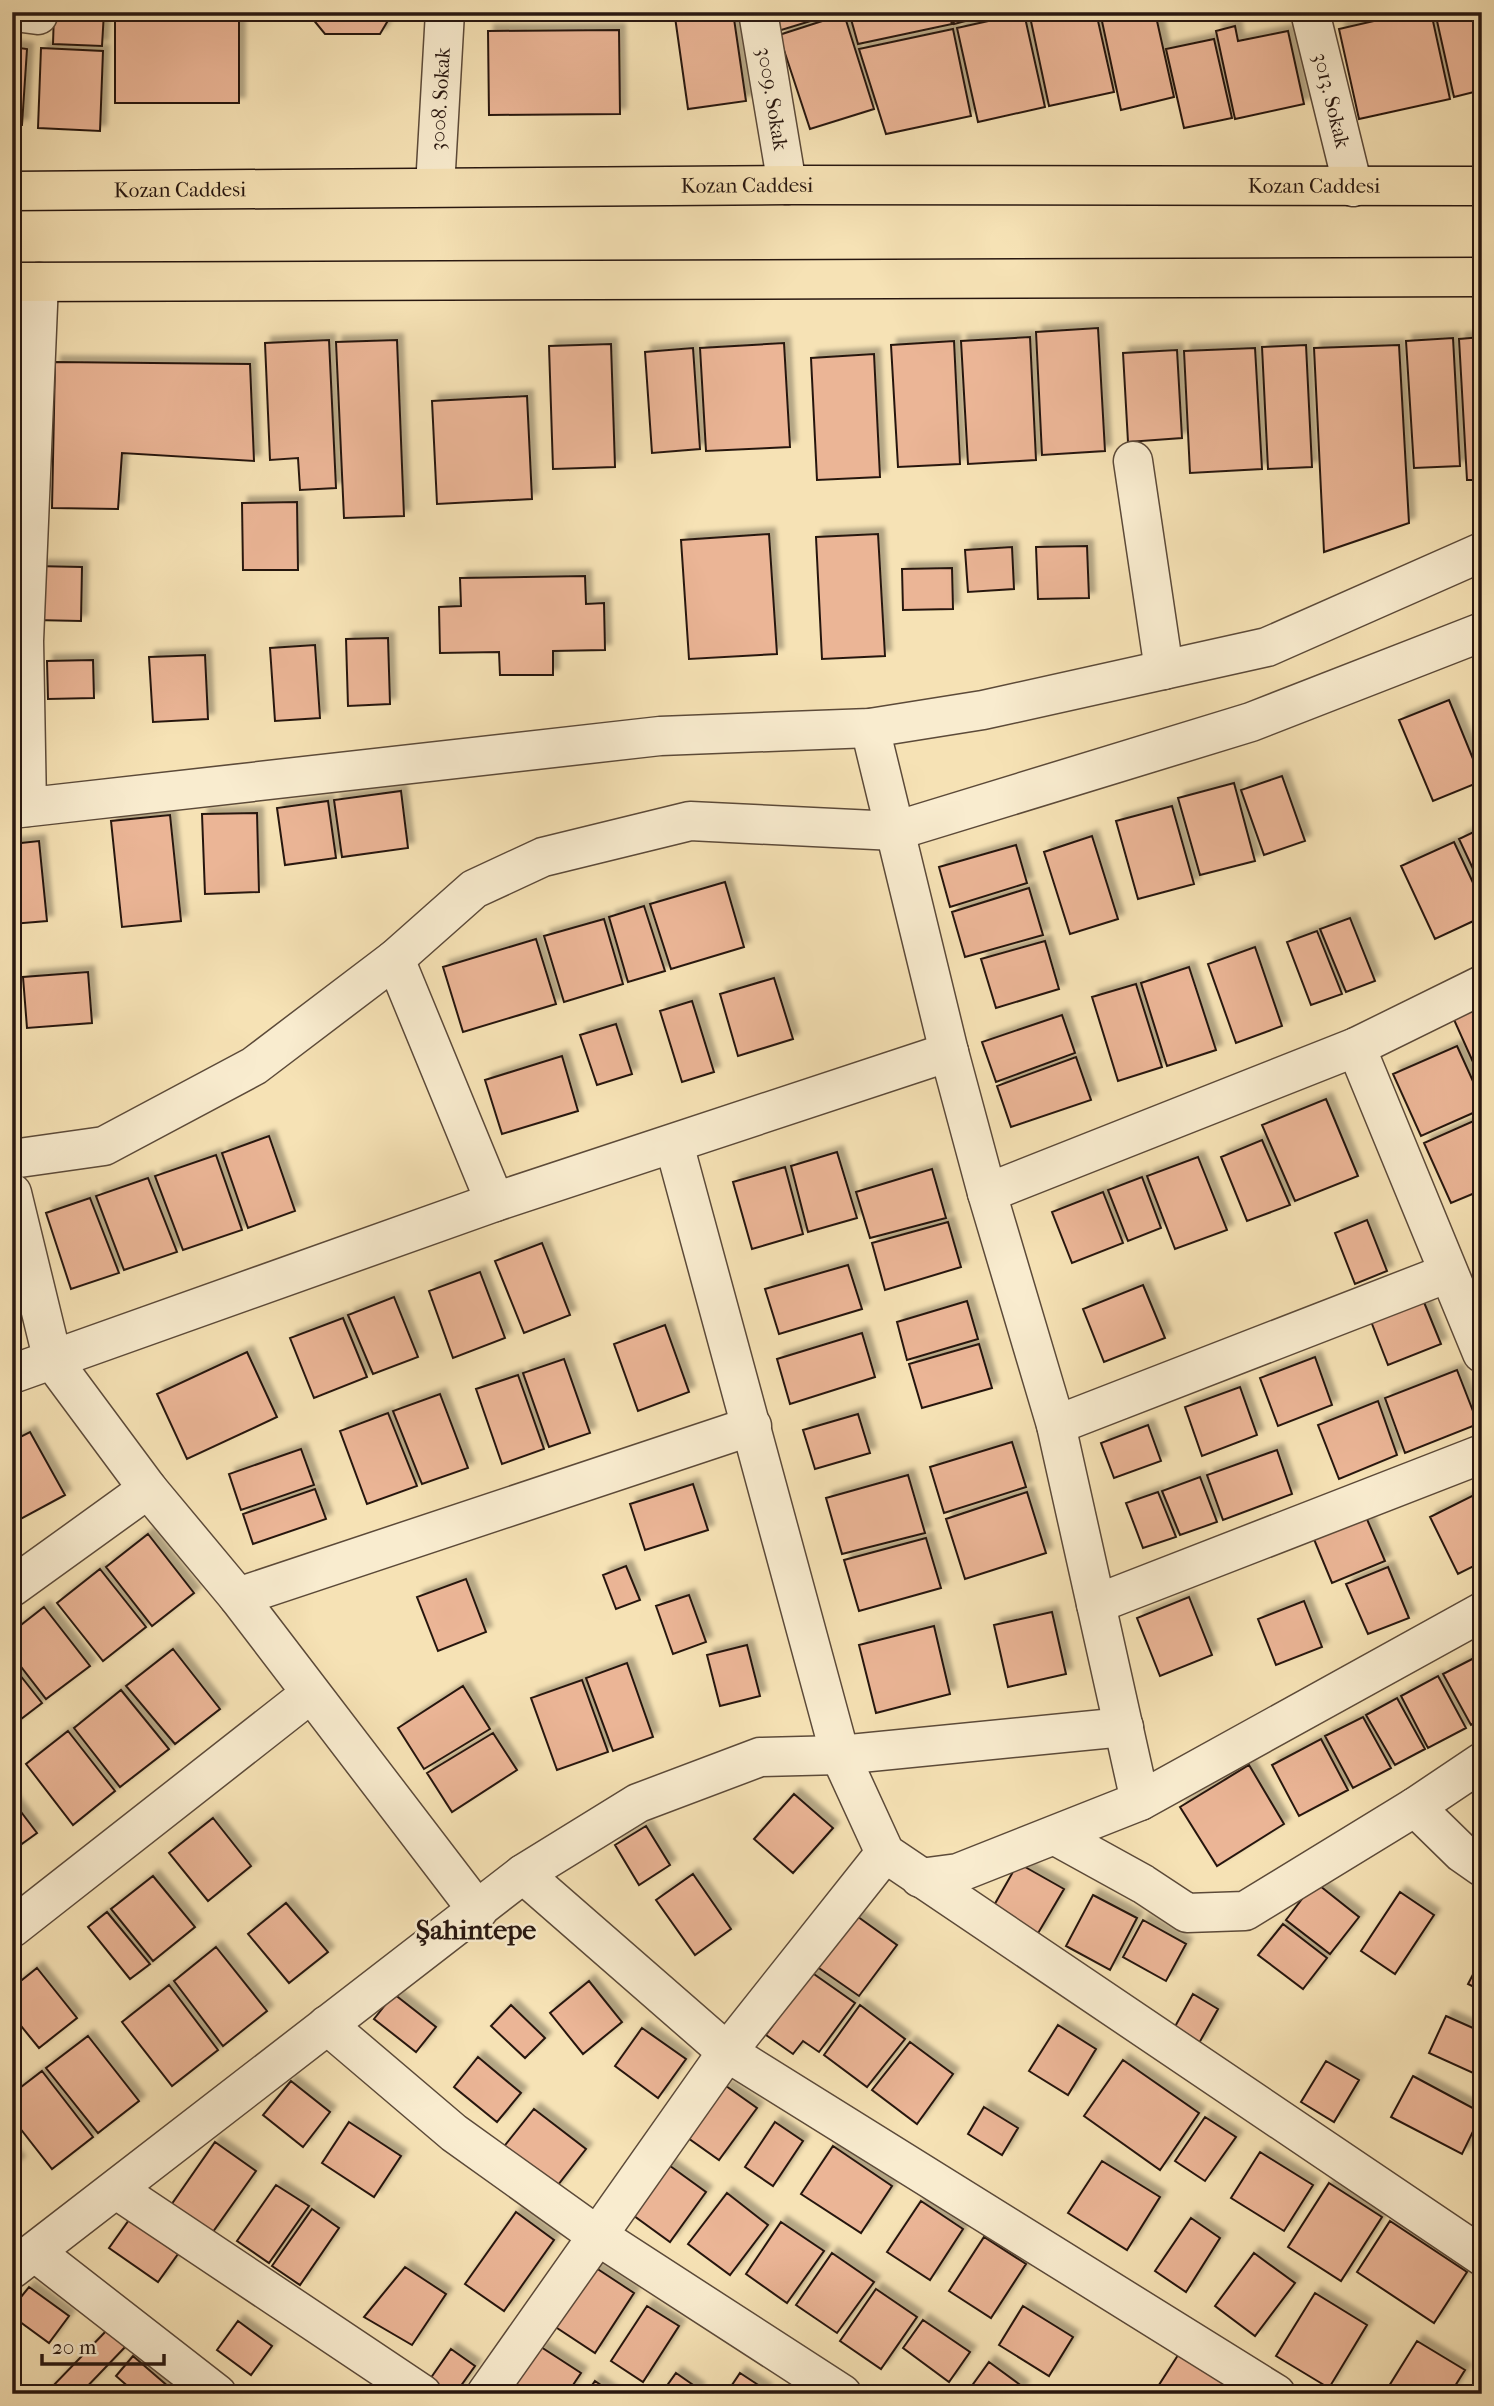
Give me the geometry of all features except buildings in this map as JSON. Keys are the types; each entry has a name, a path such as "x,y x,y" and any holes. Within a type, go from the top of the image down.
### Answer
{"highway":[{"name":"Kozan Caddesi","path":"12,191 787,185 1482,186"},
{"path":"26,282 1482,277"}],"street":[{"path":"15,12 38,15 38,12"},
{"name":"3008. Sokak","path":"435,187 445,12"},
{"name":"3009. Sokak","path":"758,12 787,185"},
{"name":"3013. Sokak","path":"1310,12 1353,187"},
{"path":"26,282 18,641 20,808 660,736 870,728 983,710 1267,647 1482,552"},
{"path":"1133,461 1164,670"},
{"path":"12,1159 104,1146 254,1066 395,959 474,889 543,857 690,821 895,831 1251,722 1482,632"},
{"path":"870,728 949,1052 987,1193 1056,1424 1140,1801"},
{"path":"395,959 495,1202"},
{"path":"987,1193 1356,1047 1482,985"},
{"path":"1356,1047 1482,1353"},
{"path":"12,1374 53,1362 495,1202 949,1052"},
{"path":"674,1144 840,1755 885,1853 1478,2246"},
{"path":"12,1193 53,1362 148,1489 237,1597 478,1910"},
{"path":"1056,1424 1448,1273"},
{"path":"237,1597 752,1426"},
{"path":"1096,1604 1482,1454"},
{"path":"12,1587 148,1489"},
{"path":"920,1878 958,1873 1140,1801 1482,1612"},
{"path":"12,1928 310,1694"},
{"path":"217,2394 24,2262 523,1874 638,1803 760,1757 840,1755 1124,1727"},
{"path":"1056,1836 1143,1884 1187,1913 1245,1911 1415,1807 1482,1762"},
{"path":"1415,1807 1462,1853 1482,1867"},
{"path":"486,2394 595,2234 727,2052 885,1853"},
{"path":"523,1874 727,2052 1276,2394"},
{"path":"327,2025 454,2133 595,2234 842,2394"},
{"path":"117,2190 422,2394"}],"district":[{"name":"Şahintepe","path":"476,1929"}]}
